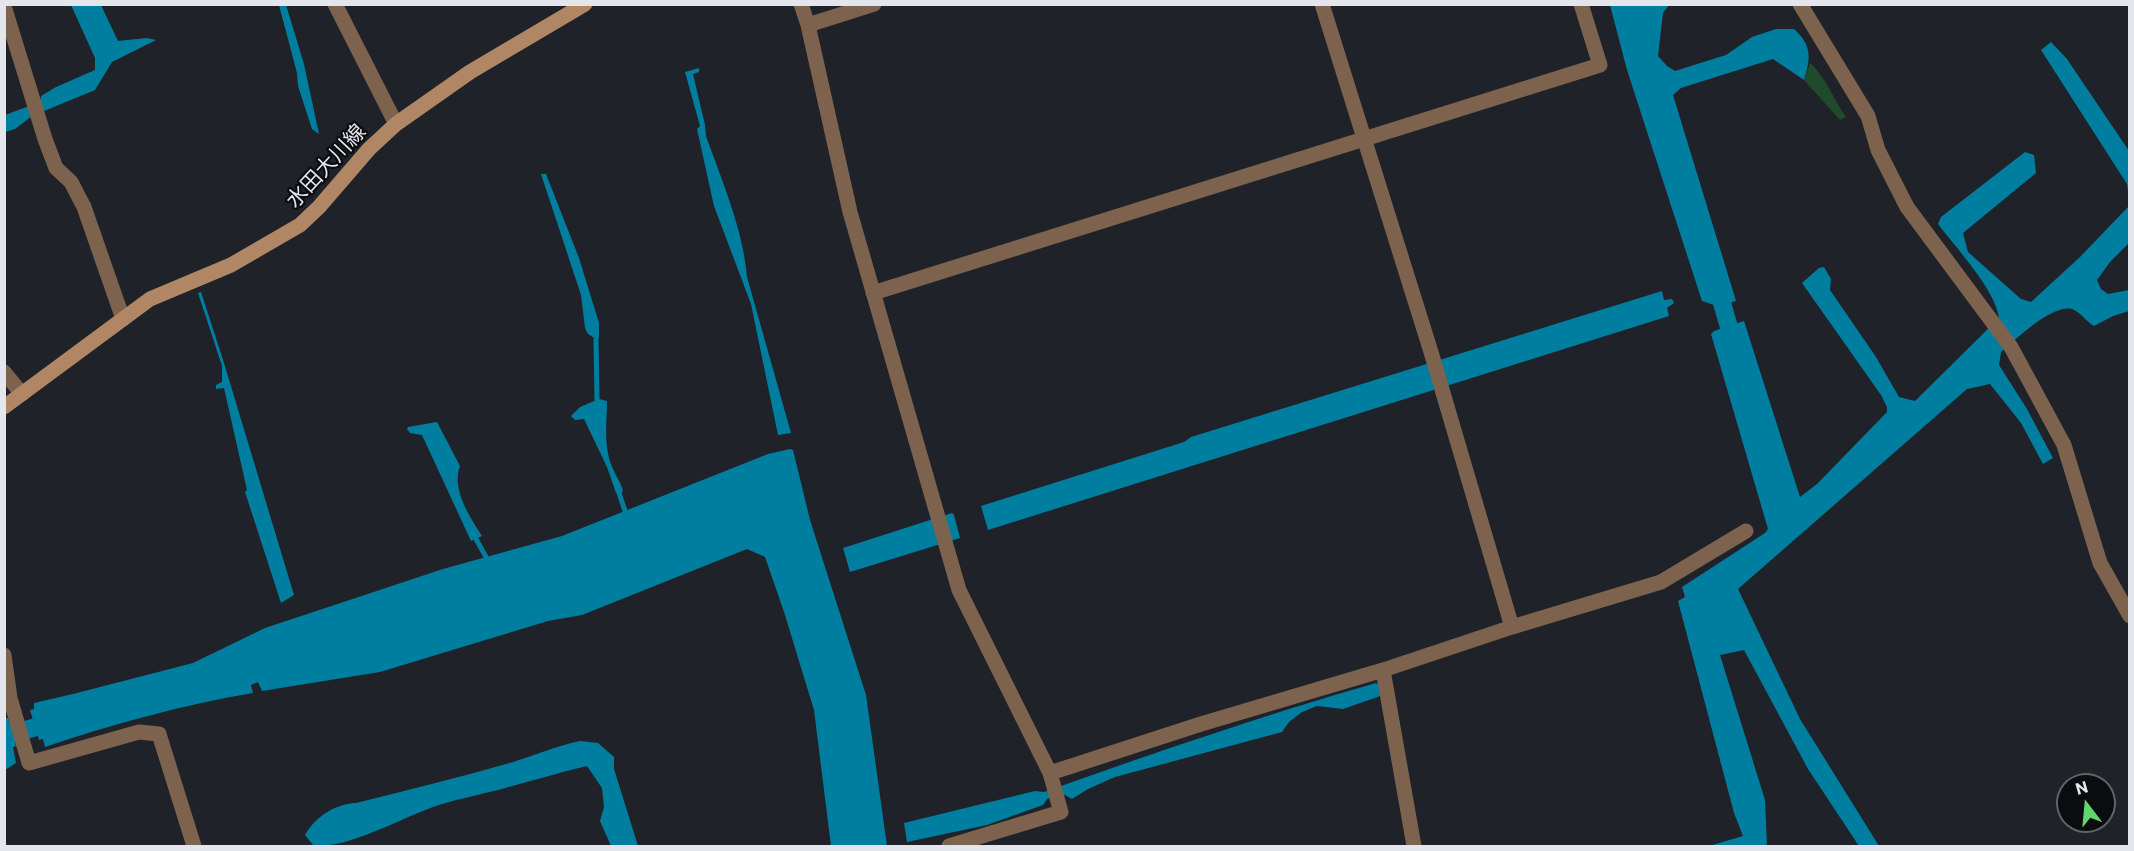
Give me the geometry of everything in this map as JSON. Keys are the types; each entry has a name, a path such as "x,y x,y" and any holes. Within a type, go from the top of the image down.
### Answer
{"main road":[{"name":"水田大川線","path":"4,407 150,299 231,265 300,225 319,207 369,149 396,124 470,72 585,4"}],"street":[{"path":"335,4 396,124"},
{"path":"801,4 808,25 850,212 959,590 1050,773 1062,812 949,846"},
{"path":"808,25 874,4"},
{"path":"1322,4 1431,352 1512,627"},
{"path":"873,293 1600,65 1581,4"},
{"path":"1800,4 1869,116 1878,150 1907,207 1993,321 2016,357 2064,445 2100,563 2130,616"},
{"path":"4,6 45,139 56,168 72,182 84,207 123,320"},
{"path":"4,372 22,394"},
{"path":"1050,773 1660,582 1746,531"},
{"path":"4,655 10,698 29,763 139,732 159,734 194,846"},
{"path":"1383,670 1414,846"}],"green space":[{"path":"1810,63 1825,81 1846,117 1840,120 1804,80"}],"water":[{"path":"71,5 101,5 118,41 147,38 156,40 112,62 95,90 32,116 15,129 5,132 5,115 40,102 41,96 56,87 95,70 95,58"},
{"path":"279,5 286,5 304,64 319,134 312,129 298,86 297,73"},
{"path":"1610,5 1669,5 1663,13 1658,56 1675,71 1726,55 1752,37 1776,29 1794,29 1807,46 1809,58 1804,80 1773,59 1681,88 1673,95 1736,301 1717,306 1702,301 1627,70"},
{"path":"2051,42 2067,59 2129,151 2129,198 2127,184 2041,50"},
{"path":"699,68 699,72 693,74 706,136 736,223 747,277 791,433 778,435 751,304 714,206 697,129 700,126 685,72"},
{"path":"2025,152 2034,155 2036,173 1963,233 1968,252 2021,299 2031,302 2080,257 2129,206 2129,243 2110,262 2097,280 2101,289 2108,294 2129,290 2129,311 2094,326 2075,310 2064,309 2054,312 2034,324 2001,352 1999,365 2027,409 2053,458 2043,464 2021,423 1990,384 1967,389 1738,589 1800,719 1879,846 1859,846 1808,769 1744,650 1720,655 1765,800 1767,846 1709,846 1743,836 1734,813 1678,601 1685,597 1682,587 1768,529 1711,334 1744,321 1800,497 1817,484 1887,412 1881,395 1802,283 1819,268 1824,267 1831,279 1830,290 1876,357 1899,397 1915,401 1999,318 1983,282 1938,224 1941,217"},
{"path":"541,174 546,174 579,258 599,323 599,338 596,339 588,334 585,328 581,295"},
{"path":"1662,291 1664,300 1672,299 1674,303 1667,308 1669,316 988,530 981,506 1184,442 1191,437"},
{"path":"201,292 294,595 281,603 245,492 247,490 224,388 216,389 216,385 222,382 222,366 198,293"},
{"path":"599,399 607,401 608,452 623,491 621,494 616,493 607,467 584,419 575,420 571,416 580,407"},
{"path":"437,422 460,466 458,484 463,503 482,536 471,541 422,435 410,433 407,429"},
{"path":"793,450 810,520 866,695 887,846 831,846 814,710 765,557 747,549 582,615 548,621 380,672 262,691 258,682 251,685 253,693 148,716 45,747 43,739 39,740 30,710 34,709 34,703 193,663 265,628 443,569 562,536 768,454"},
{"path":"952,513 960,538 850,572 843,548"},
{"path":"1376,683 1383,687 1383,695 1343,709 1317,706 1302,712 1289,722 1282,732 1115,777 1072,799 1063,794 1047,799 1043,805 987,825 907,842 904,823 1035,791 1044,792 1209,735"},
{"path":"4,718 8,718 16,746 13,747 16,763 5,770"},
{"path":"580,741 598,743 614,757 614,769 638,846 611,846 600,821 604,807 602,788 587,766 439,805 342,843 313,845 305,835 320,817 341,806 474,773"}],"waterway":[{"path":"1716,282 1735,348"},
{"path":"596,339 597,400"},
{"path":"619,493 625,511"},
{"path":"476,539 486,557"},
{"path":"4,736 58,721"}]}
